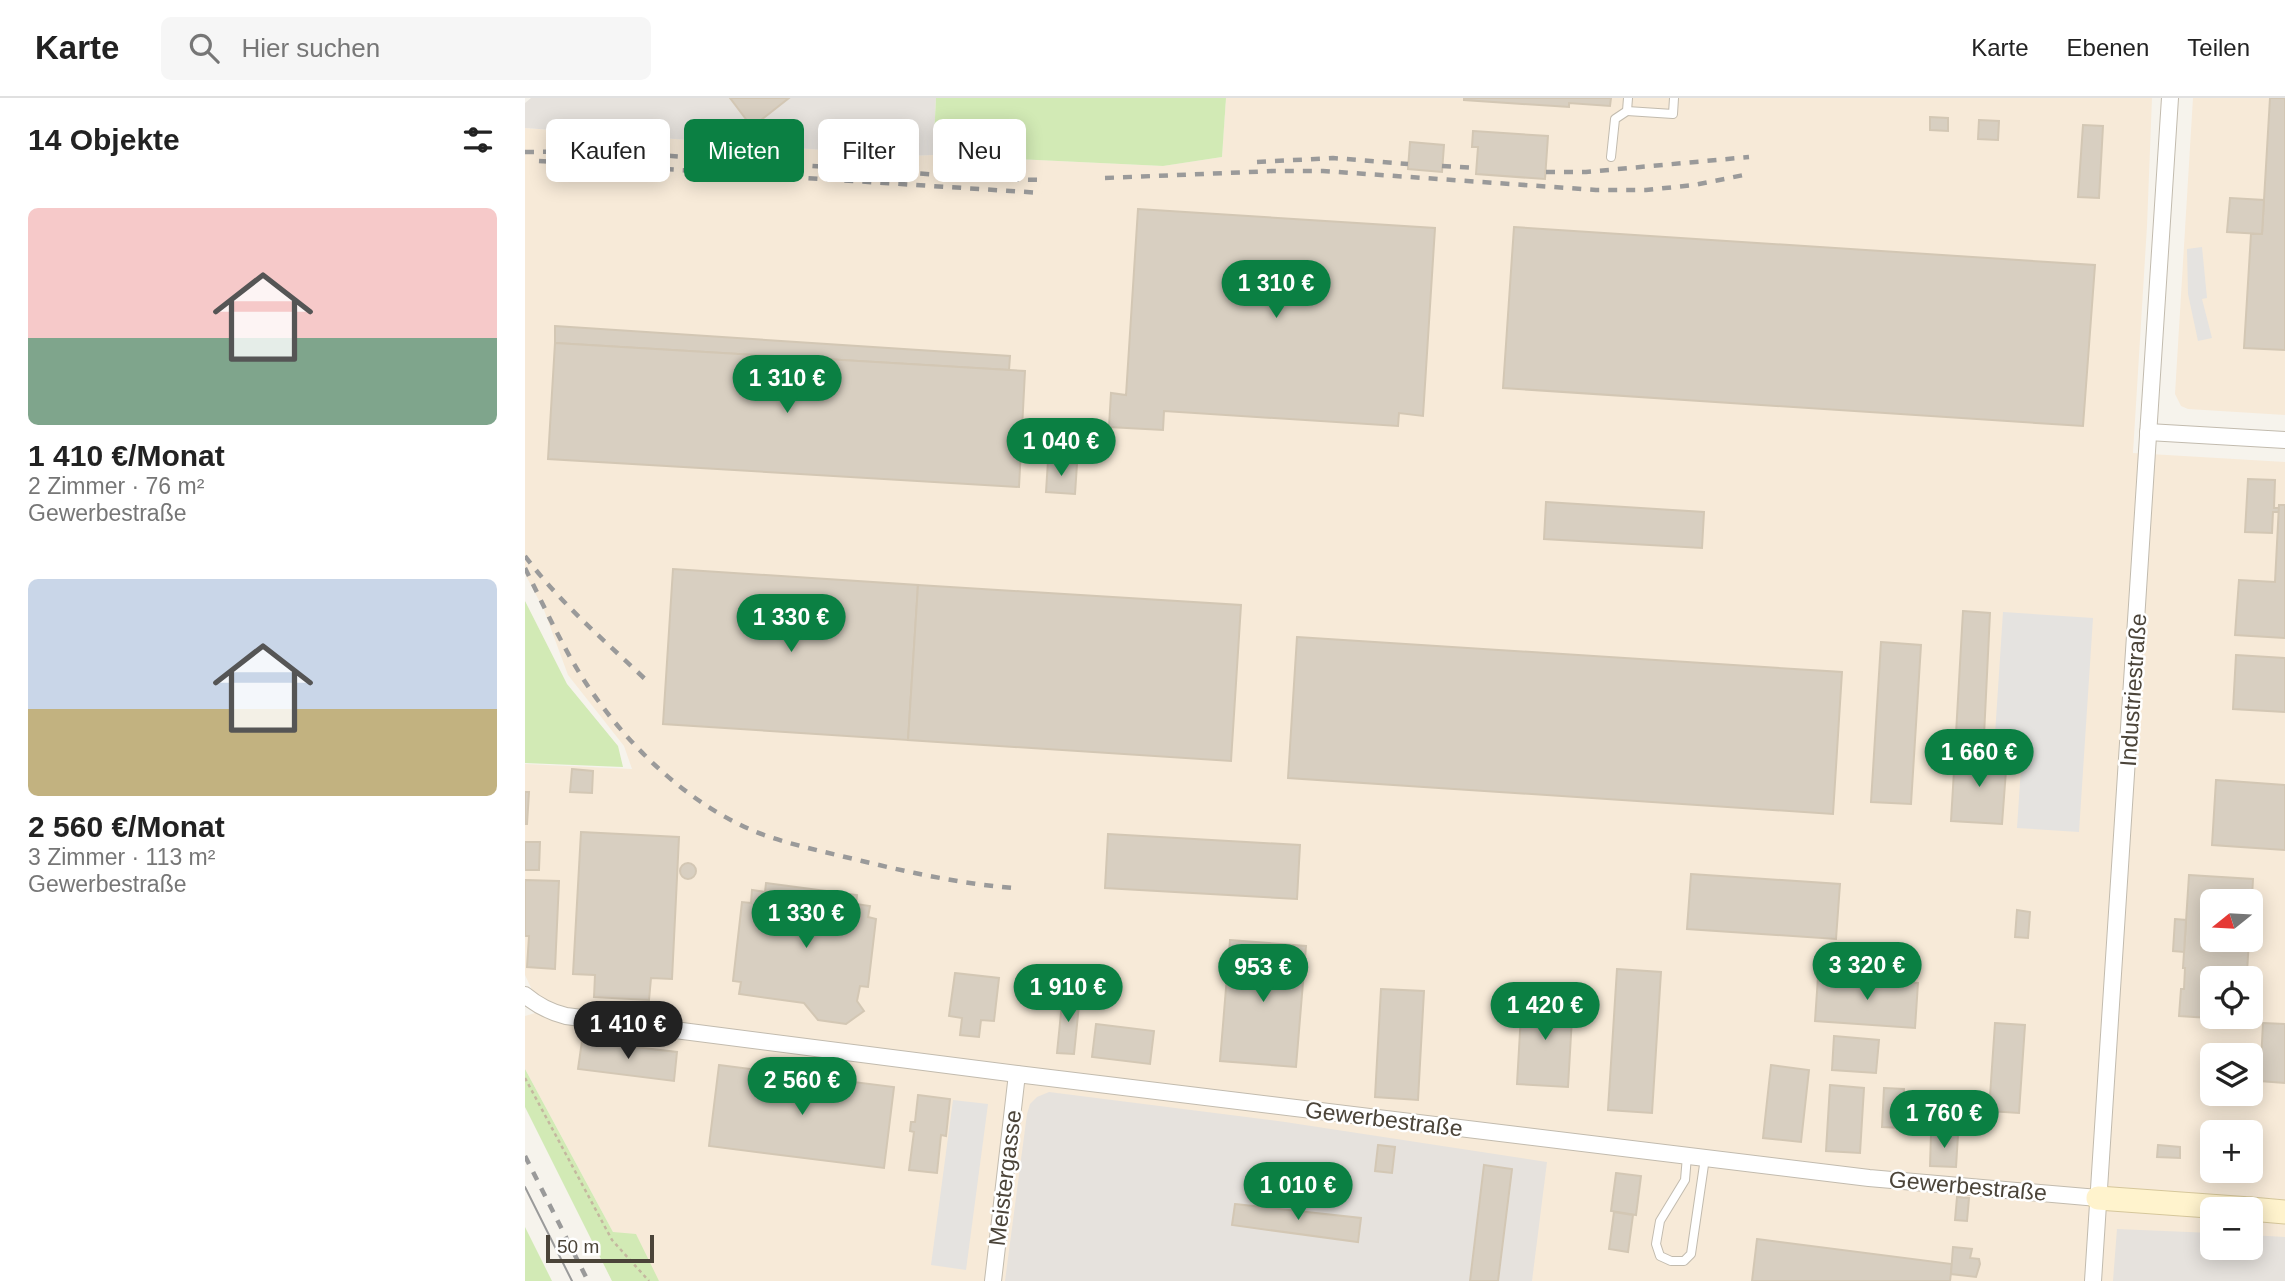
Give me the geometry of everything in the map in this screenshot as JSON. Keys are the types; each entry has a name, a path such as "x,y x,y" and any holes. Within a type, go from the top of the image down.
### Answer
{"street":[{"name":"Industriestraße","path":"2093,1281 2170,98"},
{"path":"2148,432 2285,440"},
{"name":"Gewerbestraße","path":"525,995 537,1005 566,1016 1017,1074 1880,1179 2200,1205"},
{"name":"Meistergasse","path":"993,1281 1017,1074"},
{"name":"Gewerbestraße","path":"2263,1210 2285,1212"}],"lane":[{"path":"1627,111 1628,98"},
{"path":"1611,157 1615,119 1627,111 1673,114 1674,98"},
{"path":"1687,1156 1685,1181 1660,1221 1656,1244 1660,1256 1671,1261 1684,1261 1691,1254 1705,1158"}],"path":[{"path":"525,1079 612,1240 649,1281"}],"shaded area":[{"path":"531,98 936,98 933,155 919,156 919,119 818,119 818,150 804,149 804,119 684,119 684,140 670,139 670,119 546,119 546,130 525,128 525,103"},
{"path":"1226,98 2152,98 2133,453 2285,462 2285,1281 659,1281 613,1232 525,1069 525,1016 542,1011 525,975 525,764 632,769 624,746 568,675 544,610 525,574 525,128 546,130 546,182 670,182 670,139 684,140 684,182 804,182 804,149 818,150 818,182 919,182 919,156 933,155 933,182 1026,182 1026,159 1163,166 1222,157"},
{"path":"2193,98 2285,98 2285,415 2188,409 2181,406 2175,394"},
{"path":"2202,247 2207,298 2202,299 2212,338 2198,341 2188,294 2187,249"},
{"path":"2003,612 2093,618 2079,832 2017,828 2022,752 1994,750"},
{"path":"1049,1092 1285,1122 1547,1162 1532,1281 1005,1281 1027,1114 1030,1104 1037,1097"},
{"path":"953,1100 988,1104 966,1270 931,1265"},
{"path":"2117,1229 2200,1232 2200,1260 2263,1260 2263,1236 2285,1237 2285,1281 2113,1281"}],"green space":[{"path":"936,98 1226,98 1222,157 1163,166 1026,159 1026,119 935,119"},
{"path":"525,601 567,684 618,746 623,767 525,763"},
{"path":"525,1069 613,1232 636,1234 659,1281 612,1281 525,1107"},
{"path":"525,1227 552,1281 525,1281"}],"building":[{"path":"730,98 789,98 762,119 746,119"},
{"path":"1464,98 1611,98 1610,106 1569,103 1569,107"},
{"path":"2270,98 2285,98 2285,350 2244,348 2251,234 2262,234"},
{"path":"1930,117 1948,118 1948,131 1930,130"},
{"path":"1979,120 1999,121 1998,140 1978,139"},
{"path":"2083,125 2103,126 2099,198 2078,197"},
{"path":"1473,131 1548,136 1545,179 1476,174 1478,147 1472,147"},
{"path":"1410,142 1444,145 1442,172 1408,169"},
{"path":"2230,198 2264,200 2262,234 2227,232"},
{"path":"1138,209 1435,228 1423,416 1399,413 1398,426 1164,411 1163,430 1109,427 1111,393 1126,395"},
{"path":"1514,227 2095,265 2083,426 1503,388"},
{"path":"555,326 1010,356 1009,370 555,343"},
{"path":"555,343 1025,371 1019,487 548,459"},
{"path":"1048,461 1077,464 1075,494 1046,492"},
{"path":"2248,479 2275,480 2274,508 2279,508 2279,512 2273,512 2272,533 2245,532"},
{"path":"1546,502 1704,512 1702,548 1544,539"},
{"path":"2279,505 2285,505 2285,638 2235,635 2239,580 2275,582"},
{"path":"673,569 918,585 908,740 663,724"},
{"path":"918,585 1241,605 1231,761 908,740"},
{"path":"1963,611 1990,613 1984,736 1956,734"},
{"path":"1297,637 1842,672 1833,814 1288,778"},
{"path":"1881,642 1921,645 1911,804 1871,802"},
{"path":"2236,655 2285,658 2285,712 2233,709"},
{"path":"1955,754 2007,757 2002,824 1951,821"},
{"path":"572,769 593,771 592,793 570,792"},
{"path":"2216,780 2285,785 2285,850 2212,845"},
{"path":"525,792 529,792 527,824 525,824"},
{"path":"581,832 679,837 672,979 651,978 649,1000 594,997 595,975 573,974"},
{"path":"1108,834 1300,845 1297,899 1105,888"},
{"path":"525,842 540,842 539,870 525,870"},
{"path":"688,863 694,865 694,877 688,879 682,877 680,871 682,865"},
{"path":"1691,874 1840,884 1836,939 1687,929"},
{"path":"2189,875 2253,879 2252,889 2200,889 2200,952 2248,952 2247,966 2200,966 2200,1017 2179,1016 2181,989 2184,989"},
{"path":"525,880 559,881 555,969 527,967 529,936 525,936"},
{"path":"766,883 857,895 856,904 870,906 868,917 876,919 868,987 860,986 857,1001 864,1011 846,1024 818,1020 804,1003 739,994 741,982 733,981 742,902 751,903 752,890 765,892"},
{"path":"2017,910 2030,912 2028,938 2015,937"},
{"path":"2175,919 2186,920 2184,952 2173,951"},
{"path":"1230,940 1306,946 1296,1067 1220,1061"},
{"path":"1617,969 1661,972 1652,1113 1608,1110"},
{"path":"955,973 999,978 994,1021 981,1020 979,1037 960,1035 962,1018 949,1016"},
{"path":"1818,977 1918,983 1915,1028 1815,1021"},
{"path":"1381,989 1424,991 1418,1100 1375,1097"},
{"path":"1063,993 1080,995 1074,1054 1057,1053"},
{"path":"1522,997 1573,1000 1568,1087 1517,1084"},
{"path":"1995,1023 2025,1025 2019,1113 1989,1111"},
{"path":"2263,1023 2285,1024 2285,1083 2263,1081"},
{"path":"1096,1024 1154,1031 1150,1064 1092,1057"},
{"path":"1834,1036 1879,1040 1876,1073 1832,1070"},
{"path":"582,1041 677,1052 674,1081 578,1069"},
{"path":"719,1065 894,1087 884,1168 709,1146"},
{"path":"1771,1065 1809,1070 1801,1142 1763,1138"},
{"path":"1830,1085 1864,1088 1860,1153 1826,1151"},
{"path":"1884,1088 1904,1089 1902,1128 1882,1127"},
{"path":"918,1095 950,1099 946,1136 941,1135 937,1173 909,1170 914,1132 910,1131 911,1122 915,1122"},
{"path":"1931,1134 1958,1135 1956,1167 1930,1166"},
{"path":"1378,1145 1395,1147 1392,1173 1375,1171"},
{"path":"2158,1145 2180,1147 2180,1158 2157,1157"},
{"path":"1484,1165 1512,1169 1498,1281 1470,1281"},
{"path":"1616,1173 1641,1176 1636,1215 1611,1211"},
{"path":"1957,1197 1969,1198 1967,1221 1955,1220"},
{"path":"1235,1204 1361,1218 1358,1242 1232,1225"},
{"path":"1614,1212 1633,1215 1628,1252 1609,1249"},
{"path":"1757,1239 1952,1264 1950,1281 1752,1281"},
{"path":"1953,1247 1972,1249 1970,1258 1979,1259 1980,1264 1976,1277 1951,1274"}],"tram line":[{"path":"525,1187 572,1281"}],"railway":[{"path":"525,152 600,151 1044,180"},
{"path":"1546,172 1586,172 1749,157"},
{"path":"1257,162 1333,158 1408,164"},
{"path":"539,161 1042,193"},
{"path":"1442,166 1476,168"},
{"path":"1105,178 1323,171 1596,190 1646,190 1694,185 1749,174"},
{"path":"525,556 567,605 645,679"},
{"path":"525,568 566,650 599,702 638,749 710,808 764,835 800,846 919,874 1014,888"},
{"path":"525,1156 588,1281"}]}
